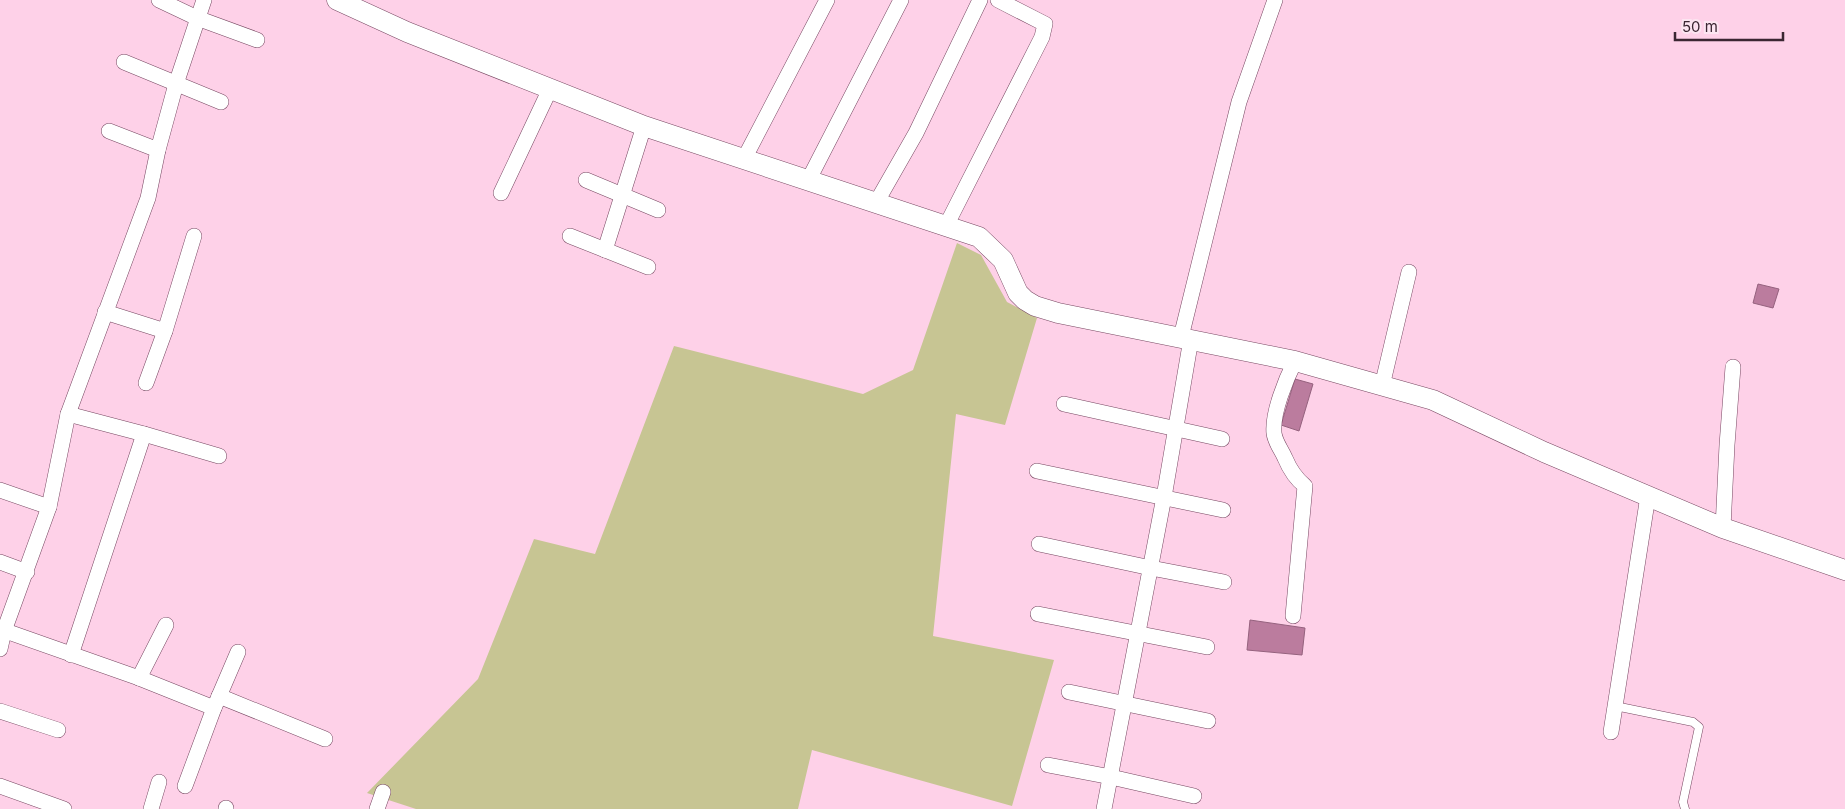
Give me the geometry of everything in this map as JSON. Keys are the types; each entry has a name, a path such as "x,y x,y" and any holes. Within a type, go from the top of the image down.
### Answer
{"street":[{"path":"159,0 198,18 257,40"},
{"path":"0,649 2,630 27,572 48,507 68,414 148,198 158,150 176,84 204,0"},
{"path":"337,0 407,32 644,126 978,237 989,245 1003,260 1018,293 1035,306 1058,313 1295,361 1433,400 1544,452 1723,528 1845,570"},
{"path":"744,159 827,0"},
{"path":"808,181 901,0"},
{"path":"876,203 916,133 980,0"},
{"path":"946,226 1042,37 1045,24 998,0"},
{"path":"1104,809 1176,430 1186,338 1208,219 1239,102 1275,0"},
{"path":"124,62 221,102"},
{"path":"501,194 550,88"},
{"path":"605,250 644,126"},
{"path":"109,130 158,150"},
{"path":"586,180 658,210"},
{"path":"146,383 165,331 194,236"},
{"path":"570,236 648,267"},
{"path":"1382,386 1409,272"},
{"path":"105,312 165,331"},
{"path":"1293,616 1305,486 1295,478 1288,467 1276,442 1274,432 1277,411 1295,361"},
{"path":"1723,528 1733,367"},
{"path":"1064,404 1222,439"},
{"path":"68,414 219,456"},
{"path":"72,655 144,434"},
{"path":"1037,471 1223,510"},
{"path":"0,490 48,507"},
{"path":"1611,732 1648,496"},
{"path":"1039,544 1224,582"},
{"path":"0,562 27,572"},
{"path":"1038,614 1207,647"},
{"path":"139,678 166,624"},
{"path":"2,630 139,678 217,702 325,739"},
{"path":"185,786 238,652"},
{"path":"1069,692 1208,721"},
{"path":"0,711 58,730"},
{"path":"1048,765 1194,796"},
{"path":"151,809 159,782"},
{"path":"0,786 64,809"},
{"path":"377,809 383,792"}],"lane":[{"path":"1615,706 1693,722 1699,727 1683,802 1685,809"}],"shaded area":[{"path":"957,243 981,255 1007,302 1037,318 1005,425 956,414 933,636 1054,660 1012,806 812,750 798,809 416,809 367,793 478,679 534,539 595,554 674,346 863,394 913,370"},
{"path":"1758,284 1779,289 1773,308 1753,303"},
{"path":"1295,379 1313,384 1299,431 1281,425"},
{"path":"1250,620 1305,628 1302,655 1247,650"}]}
